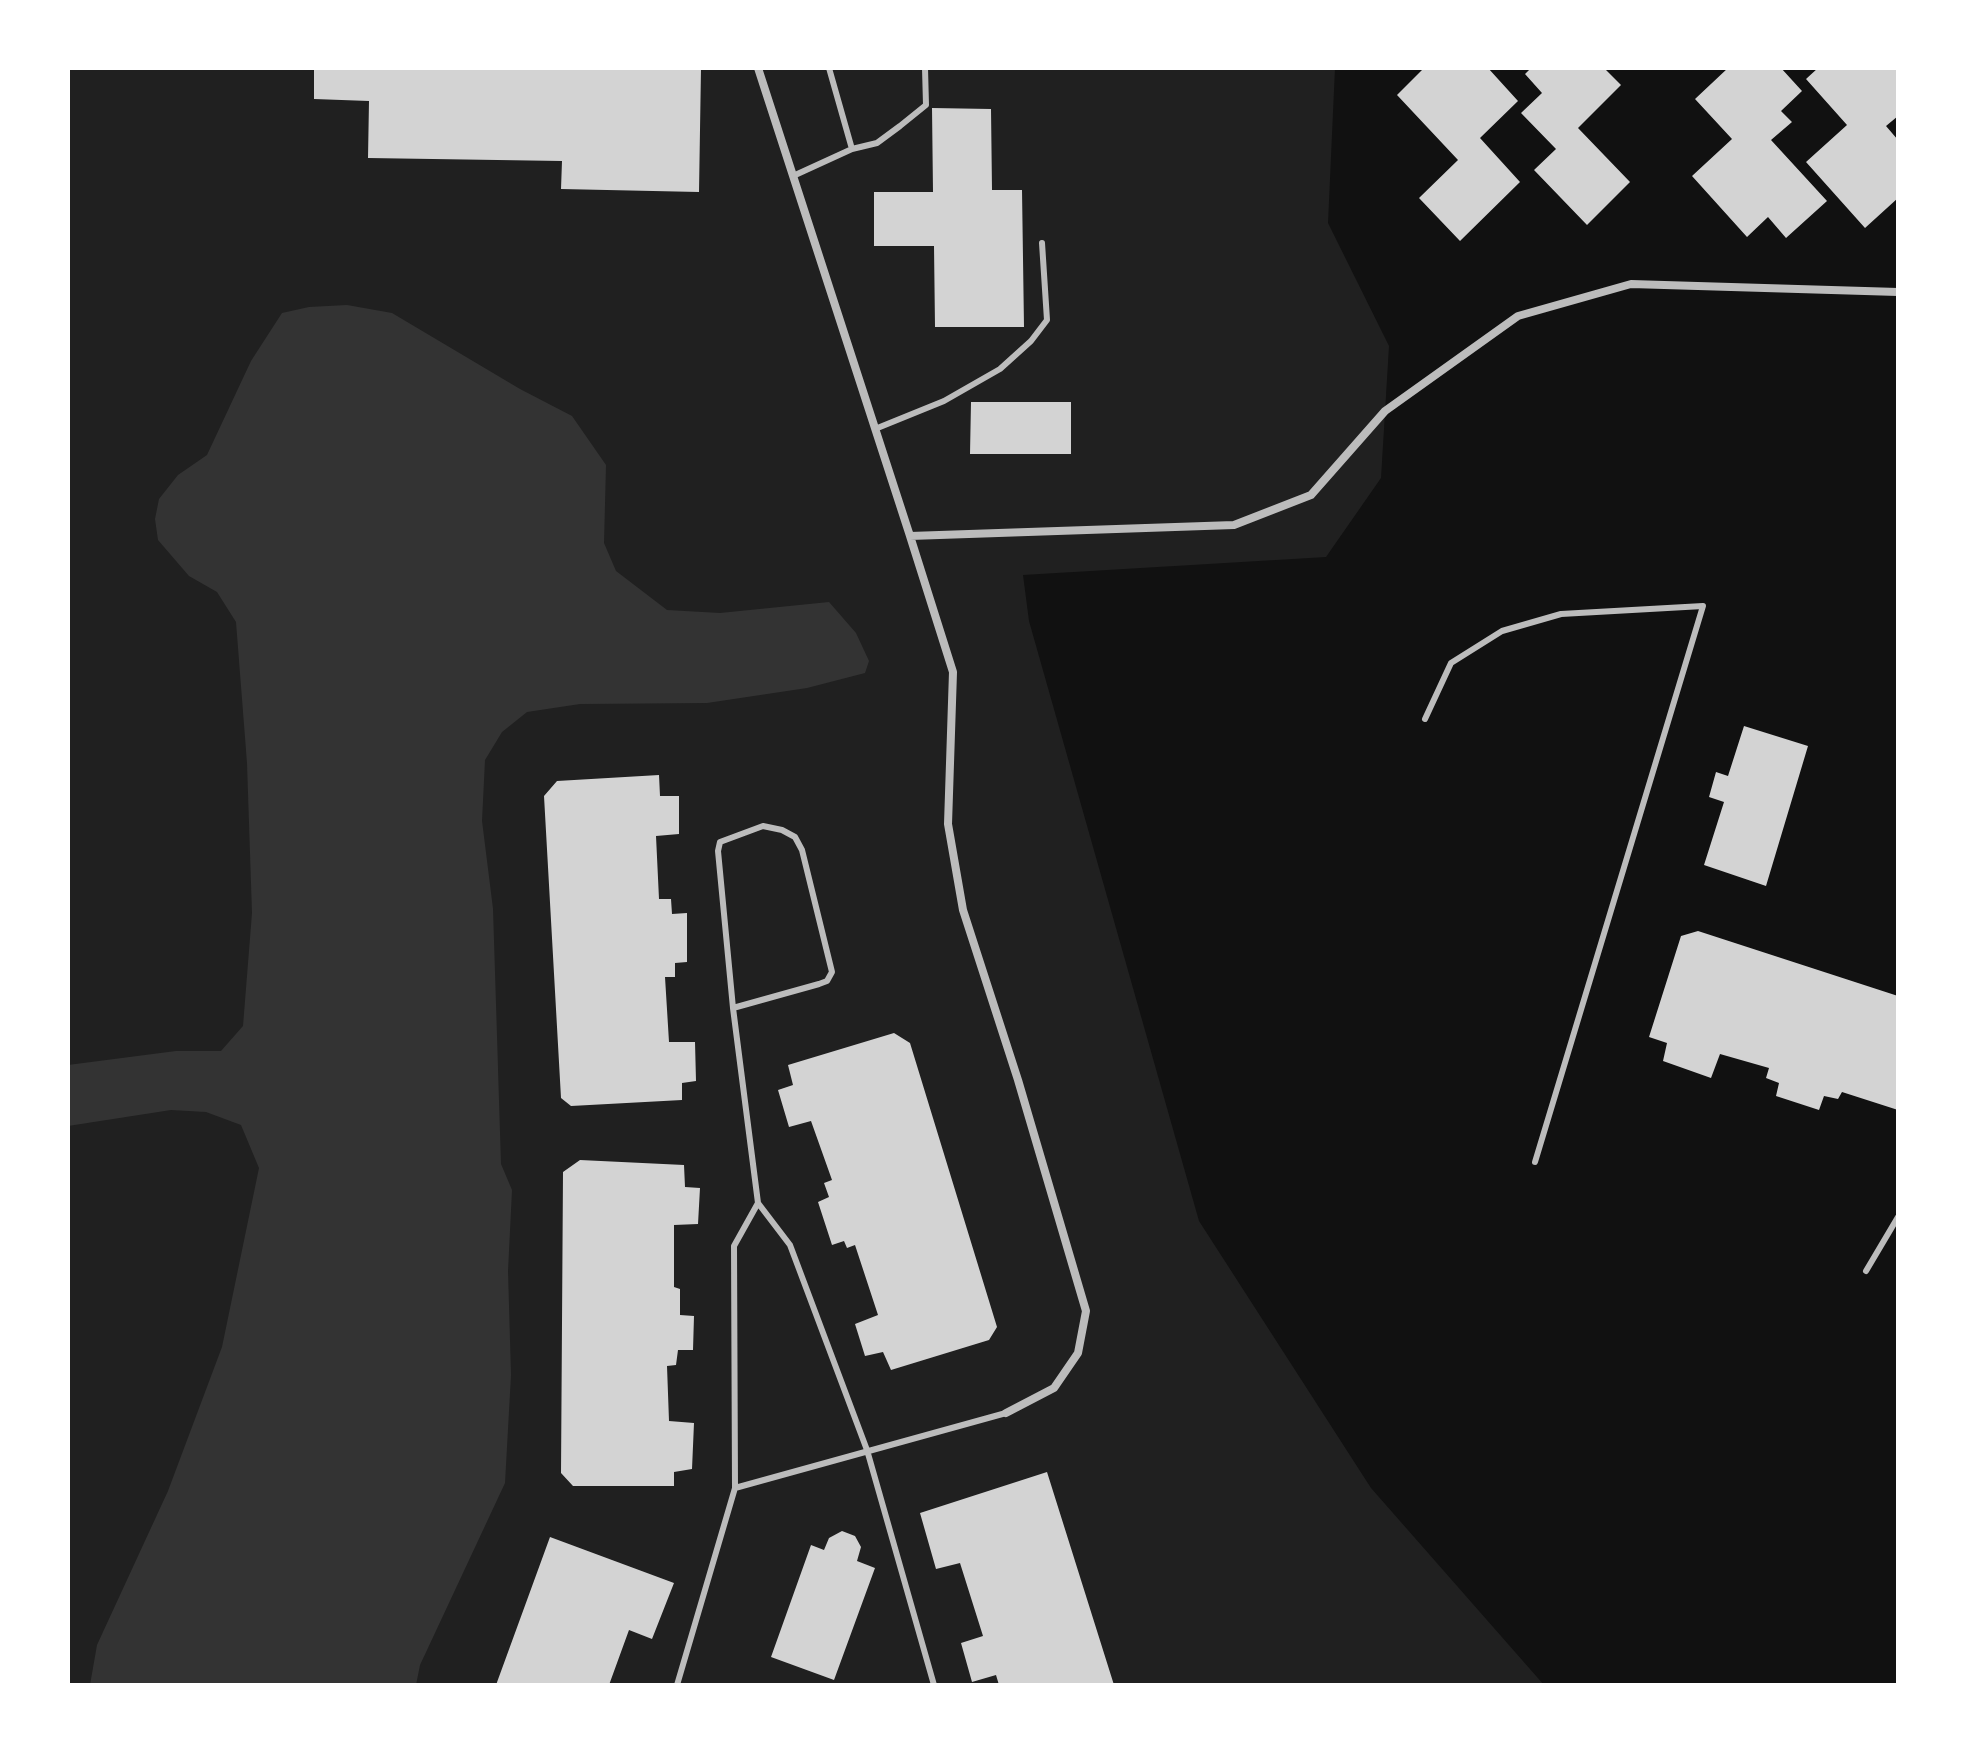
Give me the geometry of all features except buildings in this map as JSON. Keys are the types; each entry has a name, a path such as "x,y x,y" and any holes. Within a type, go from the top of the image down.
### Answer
{"street":[{"path":"758,68 953,672 948,824 963,910 1018,1080 1086,1311 1078,1353 1054,1388 1006,1413"},
{"path":"910,536 1234,525 1311,495 1385,411 1518,316 1631,284 1898,292"}],"lane":[{"path":"829,68 852,149"},
{"path":"793,176 852,149 877,143 926,105 925,68"},
{"path":"875,429 944,401 1000,369 1031,341 1047,320 1042,243"},
{"path":"1425,719 1451,663 1502,631 1561,614 1703,606 1535,1162"},
{"path":"733,1008 819,984 827,981 832,972 802,850 795,837 782,830 763,826 720,842 718,851 733,1008 758,1203 790,1245 867,1450 934,1685"},
{"path":"677,1685 735,1488 734,1246 758,1203"},
{"path":"1866,1271 1898,1217"},
{"path":"735,1488 1006,1413"}],"shaded area":[{"path":"68,68 1335,68 1328,223 1389,346 1381,478 1326,557 1023,575 1029,621 1199,1221 1371,1488 1544,1685 68,1685"},
{"path":"347,305 392,313 572,416 606,465 604,543 616,571 667,610 720,613 829,602 856,633 869,661 865,673 807,688 707,703 580,704 527,712 502,732 485,760 482,821 493,909 501,1164 512,1190 508,1271 511,1375 505,1483 420,1665 416,1685 90,1685 97,1645 168,1491 222,1347 259,1168 241,1125 206,1112 171,1110 68,1126 68,1065 176,1051 221,1051 243,1026 252,913 247,763 236,622 217,592 189,576 158,540 155,519 159,499 178,475 207,455 251,361 282,313 309,307"}]}
